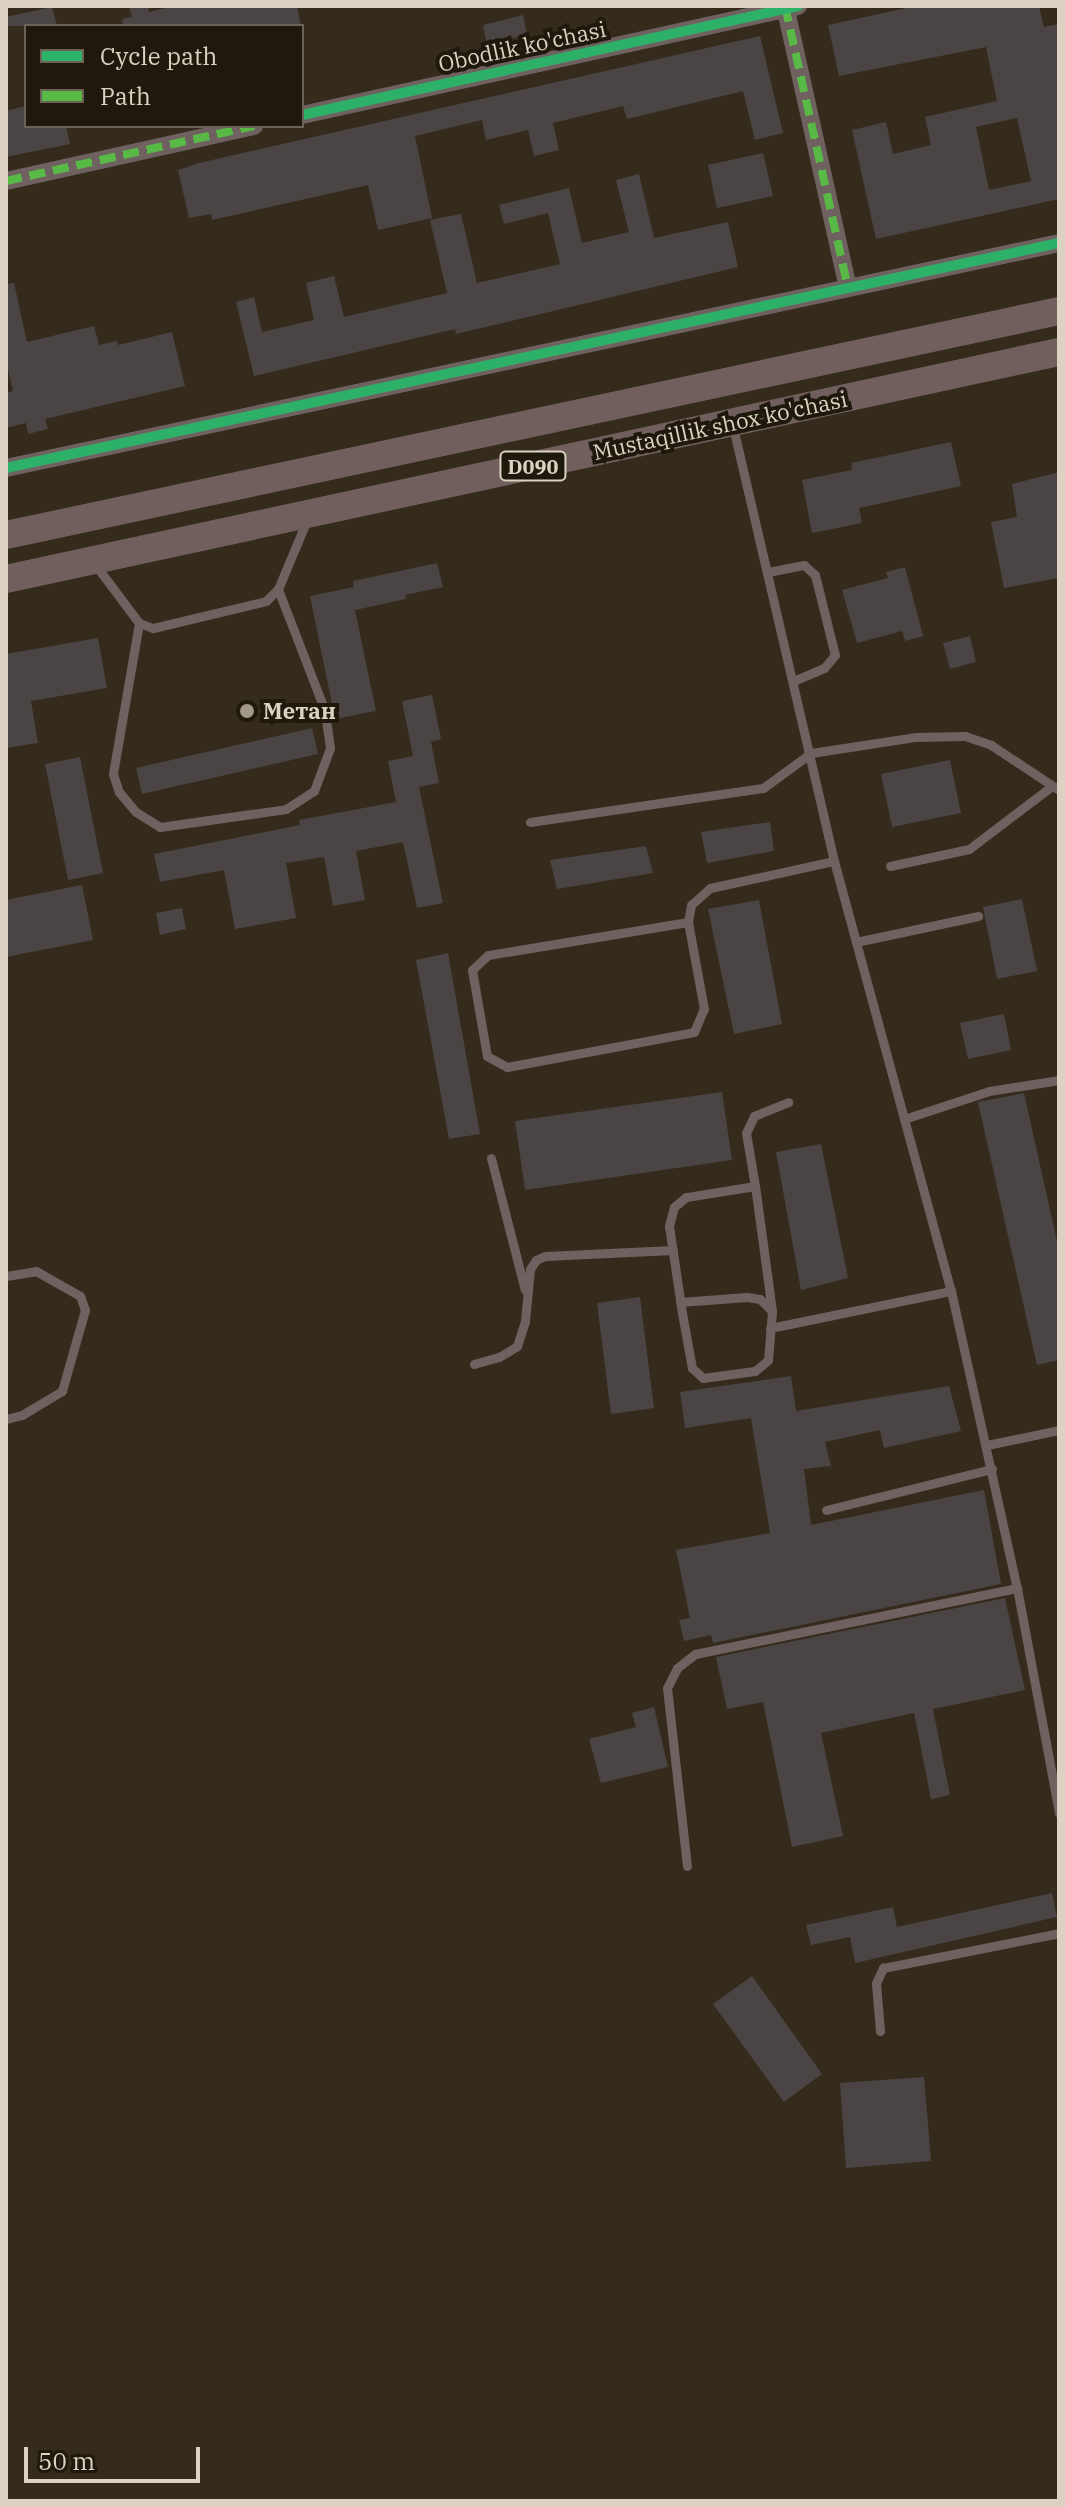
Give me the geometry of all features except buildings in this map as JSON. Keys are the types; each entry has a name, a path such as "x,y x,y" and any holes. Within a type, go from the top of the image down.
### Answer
{"main road":[{"name":"Mustaqillik shox ko'chasi","path":"6,535 1059,311"},
{"path":"999,324 1007,363"},
{"name":"Mustaqillik shox ko'chasi","path":"6,579 1059,352"}],"street":[{"name":"Obodlik ko'chasi","path":"304,115 789,7"},
{"path":"789,7 848,288"},
{"path":"6,181 245,128"},
{"path":"6,468 1059,243"}],"lane":[{"path":"732,423 834,861 951,1291 1017,1588 1059,1813"},
{"path":"92,560 139,623 153,628 266,601 278,589 309,514"},
{"path":"768,572 804,565 815,575 835,655 824,668 794,681"},
{"path":"139,623 113,774 119,792 136,812 160,827 286,809 314,791 330,748 325,711 278,589"},
{"path":"530,822 763,788 811,753 915,737 965,736 991,745 1056,788 969,849 890,866"},
{"path":"688,922 488,955 472,970 487,1056 507,1067 694,1032 704,1009 688,922 691,905 710,888 834,861"},
{"path":"856,942 978,916"},
{"path":"904,1119 989,1091 1059,1080"},
{"path":"755,1186 686,1197 674,1207 671,1216 680,1302 692,1368 703,1378 755,1371 768,1360 772,1311 755,1186 746,1133 754,1116 788,1102"},
{"path":"491,1158 526,1294"},
{"path":"474,1364 499,1357 517,1346 525,1321 530,1269 545,1256 673,1250"},
{"path":"6,1276 36,1271 80,1296 85,1310 62,1391 22,1415 6,1419"},
{"path":"770,1328 951,1291"},
{"path":"680,1302 747,1297 760,1299 772,1311"},
{"path":"987,1445 1059,1430"},
{"path":"826,1510 992,1469"},
{"path":"687,1866 667,1688 677,1668 695,1654 1017,1588"},
{"path":"880,2031 876,1983 883,1968 1059,1933"}],"marked path":[{"path":"785,6 848,288"},
{"path":"6,181 245,128"}],"cycle path":[{"path":"304,115 798,6"},
{"path":"6,468 1059,243"}],"place":[{"name":"Метан","path":"247,711"}]}
